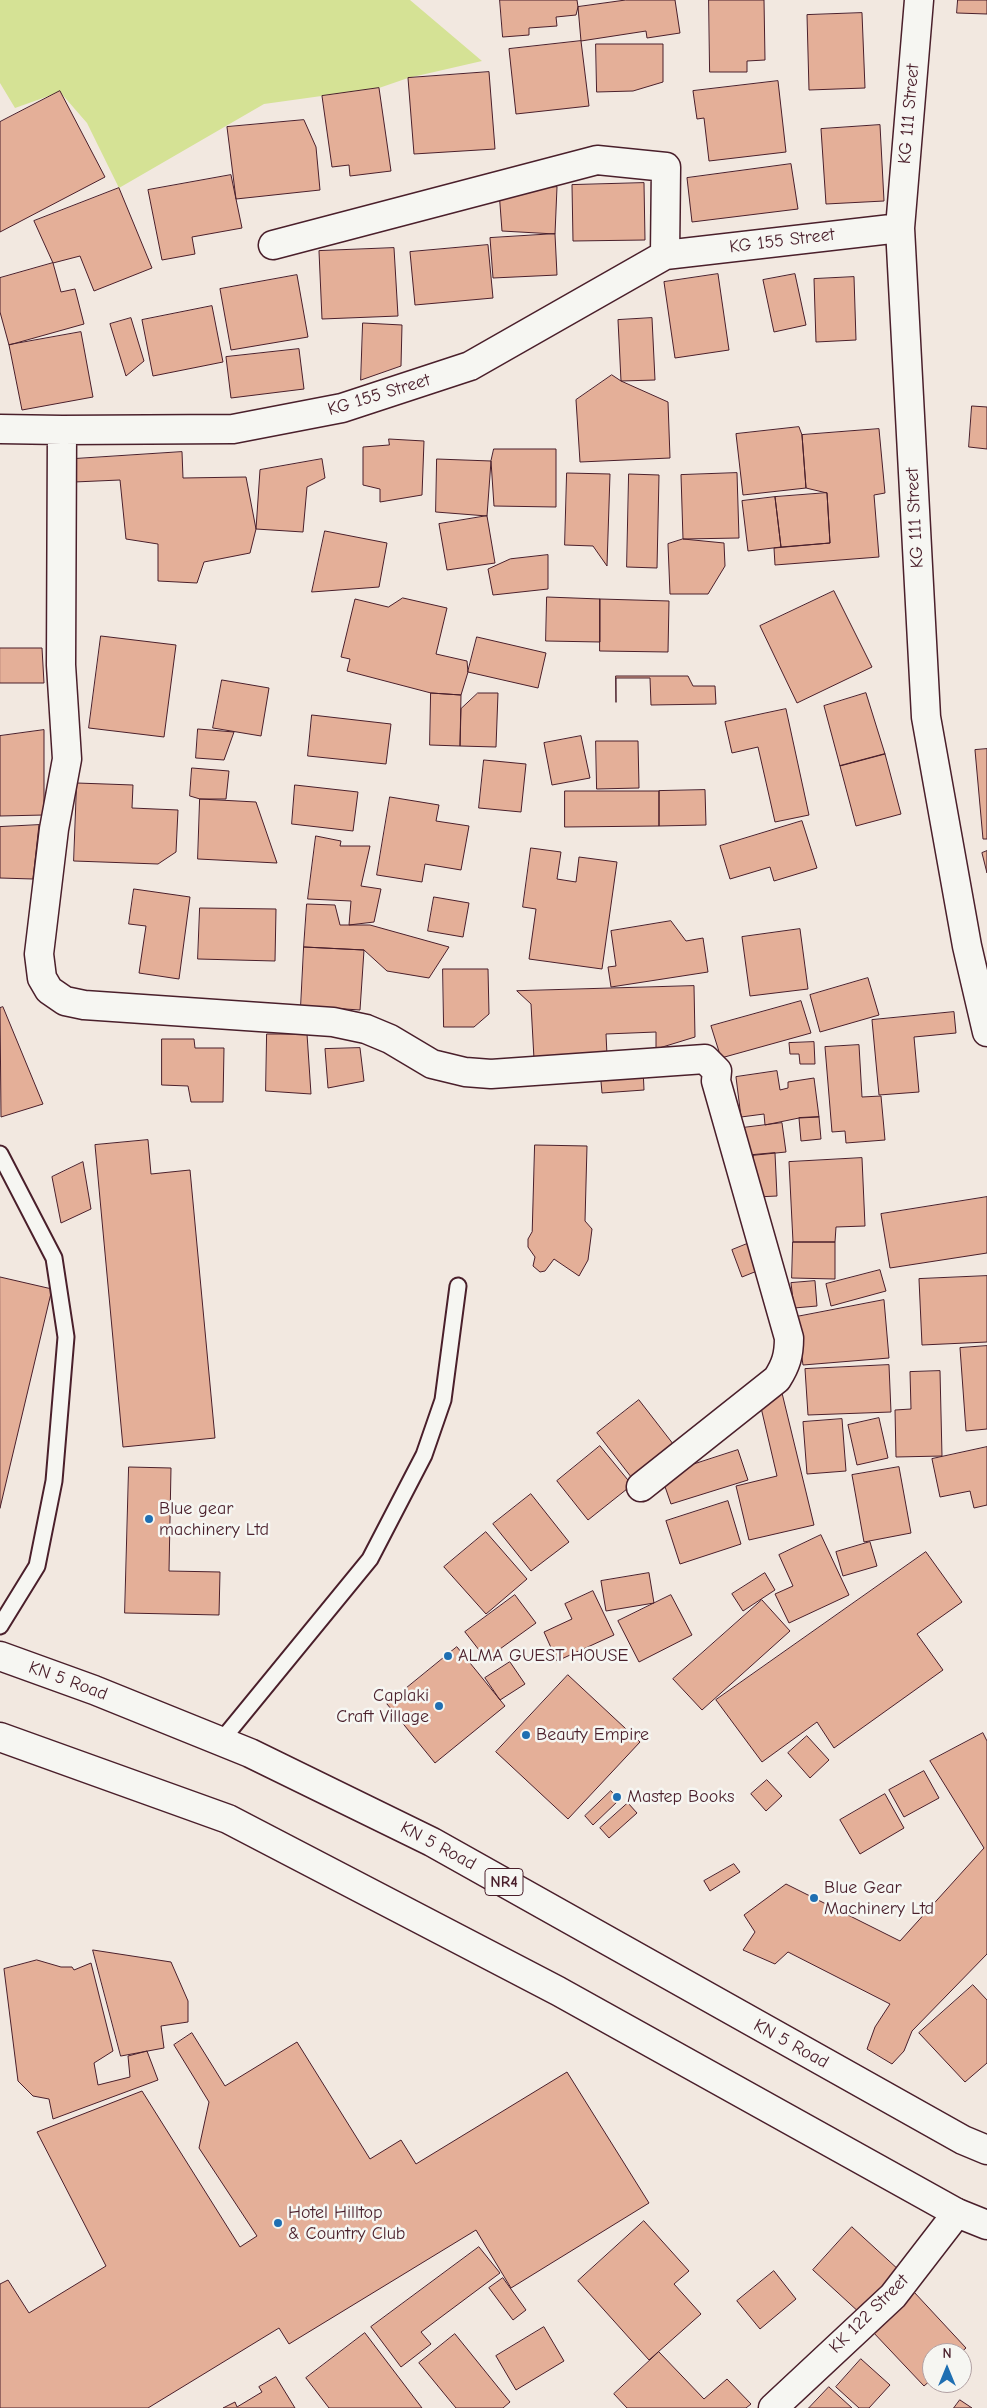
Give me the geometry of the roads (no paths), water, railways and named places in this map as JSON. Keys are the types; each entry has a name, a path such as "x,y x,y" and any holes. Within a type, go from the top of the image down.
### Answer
{"main road":[{"name":"KG 111 Street","path":"919,0 900,228 926,717 967,946 987,1032"},
{"path":"273,244 597,160 666,167 665,255"},
{"name":"KG 155 Street","path":"0,429 233,429 342,408 470,366 665,255 900,228"},
{"path":"62,430 61,665 66,760 54,829 39,954 42,978 49,990 65,1001 84,1005 334,1022 366,1029 390,1039 432,1064 465,1072 491,1074 705,1059 711,1064 717,1071 716,1082 789,1338 789,1353 786,1364 777,1379 641,1487"},
{"name":"KN 5 Road","path":"0,1656 94,1690 259,1757 432,1842 962,2140 987,2150"},
{"path":"0,1737 228,1819 558,1991 958,2213 987,2225"},
{"name":"KK 122 Street","path":"773,2408 893,2296 958,2213"}],"lane":[{"path":"0,1154 54,1258 66,1337 54,1481 37,1566 0,1626"},
{"path":"221,1741 370,1559 424,1455 443,1400 458,1286"}],"place":[{"name":"Blue gear machinery Ltd","path":"149,1519"},
{"name":"ALMA GUEST HOUSE","path":"448,1656"},
{"name":"Caplaki Craft Village","path":"439,1706"},
{"name":"Beauty Empire","path":"526,1735"},
{"name":"Mastep Books","path":"617,1797"},
{"name":"Blue Gear Machinery Ltd","path":"814,1898"},
{"name":"Hotel Hilltop & Country Club","path":"278,2223"}]}
